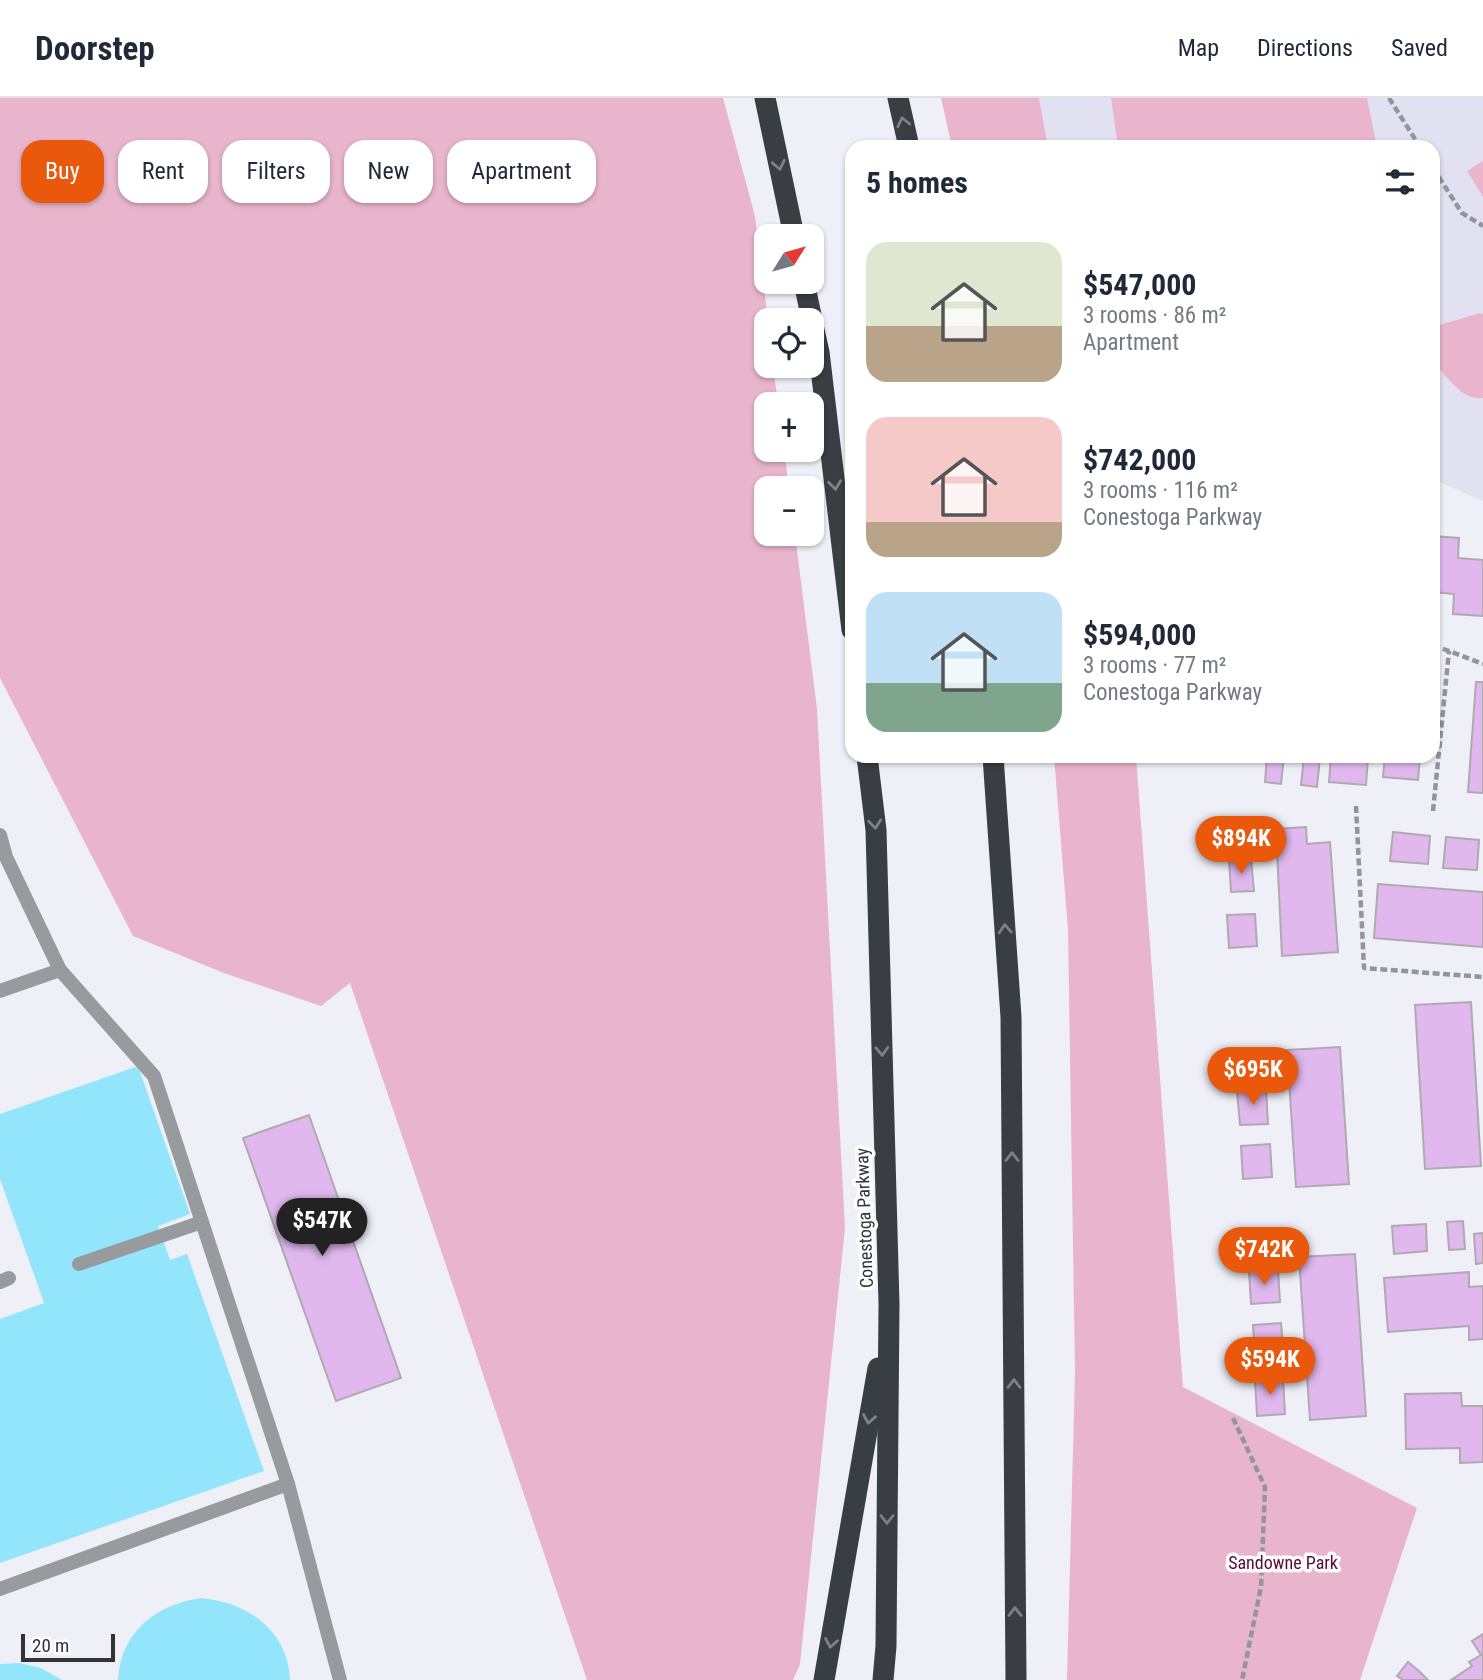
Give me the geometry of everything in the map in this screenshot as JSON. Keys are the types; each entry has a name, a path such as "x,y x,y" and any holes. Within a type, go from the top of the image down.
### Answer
{"highway":[{"path":"765,98 791,224"},
{"path":"898,98 907,140"},
{"path":"822,378 845,571"},
{"name":"Conestoga Parkway","path":"868,763 876,830 889,1304 886,1646 883,1680"},
{"path":"993,763 1011,1017 1016,1680"},
{"path":"824,1680 889,1304"}],"lane":[{"path":"0,835 6,857 60,970 154,1076 288,1484 340,1680"},
{"path":"0,991 60,970"},
{"path":"79,1264 202,1222"},
{"path":"0,1589 288,1484"}],"path":[{"path":"1389,98 1416,140"},
{"path":"1440,179 1462,213 1483,226"},
{"path":"1440,648 1483,664"},
{"path":"1440,741 1449,652"},
{"path":"1433,811 1438,763"},
{"path":"1356,806 1364,968 1483,977"},
{"path":"1233,1418 1265,1487 1261,1587 1242,1680"}],"shaded area":[{"path":"1039,98 1483,98 1483,501 1440,482 1440,140 1047,140"}],"green space":[{"path":"0,98 723,98 755,216 754,294 765,294 766,308 754,308 754,378 775,378 776,392 754,392 754,462 786,462 787,476 754,476 754,546 797,546 817,709 845,1228 800,1664 793,1680 587,1680 350,983 321,1006 224,973 133,936 0,678"},
{"path":"941,98 1039,98 1047,140 950,140"},
{"path":"1111,98 1367,98 1376,140 1117,140"},
{"path":"1483,161 1483,197 1467,171"},
{"path":"1483,314 1483,398 1462,392 1440,370 1440,325"},
{"name":"Sandowne Park","path":"1055,763 1137,763 1183,1387 1417,1508 1360,1680 1067,1680 1075,1372 1068,930"}],"water":[{"path":"138,1066 190,1214 158,1226 170,1260 187,1254 264,1471 0,1563 0,1319 44,1303 0,1179 0,1114"},
{"path":"201,1598 234,1605 262,1622 282,1647 290,1680 118,1680 120,1663 126,1648 144,1623 170,1607"},
{"path":"20,1663 41,1668 62,1680 0,1680 0,1664"}],"building":[{"path":"1440,537 1459,538 1458,558 1483,560 1483,616 1453,614 1454,594 1440,593"},
{"path":"1476,682 1483,682 1483,793 1468,792"},
{"path":"1266,763 1283,763 1281,784 1265,782"},
{"path":"1303,763 1319,763 1317,787 1301,785"},
{"path":"1330,763 1368,763 1366,785 1329,782"},
{"path":"1384,763 1419,763 1418,780 1383,777"},
{"path":"1306,827 1307,844 1330,842 1338,952 1282,956 1276,829"},
{"path":"1393,832 1430,836 1428,864 1390,861"},
{"path":"1446,837 1479,840 1477,870 1443,868"},
{"path":"1251,859 1254,891 1231,892 1229,860"},
{"path":"1378,884 1483,892 1483,947 1374,938"},
{"path":"1255,914 1257,946 1229,948 1227,915"},
{"path":"1471,1002 1481,1166 1425,1169 1415,1005"},
{"path":"1340,1047 1349,1184 1296,1187 1287,1050"},
{"path":"1266,1089 1268,1124 1240,1125 1237,1091"},
{"path":"309,1115 401,1378 336,1401 243,1138"},
{"path":"1270,1144 1272,1177 1243,1179 1241,1146"},
{"path":"1463,1221 1465,1249 1449,1250 1447,1222"},
{"path":"1426,1224 1427,1251 1394,1254 1392,1226"},
{"path":"1483,1233 1483,1263 1476,1264 1474,1234"},
{"path":"1355,1254 1366,1416 1310,1420 1299,1257"},
{"path":"1278,1269 1280,1302 1251,1304 1249,1271"},
{"path":"1469,1272 1469,1287 1483,1286 1483,1339 1469,1340 1469,1326 1388,1332 1384,1278"},
{"path":"1281,1323 1284,1358 1255,1359 1253,1325"},
{"path":"1283,1378 1285,1414 1257,1416 1255,1379"},
{"path":"1461,1393 1462,1406 1483,1406 1483,1462 1460,1463 1460,1448 1406,1449 1405,1394"},
{"path":"1483,1634 1483,1680 1451,1680 1472,1666 1469,1662 1481,1655 1472,1641"},
{"path":"1408,1662 1428,1680 1403,1680 1397,1676"}]}
